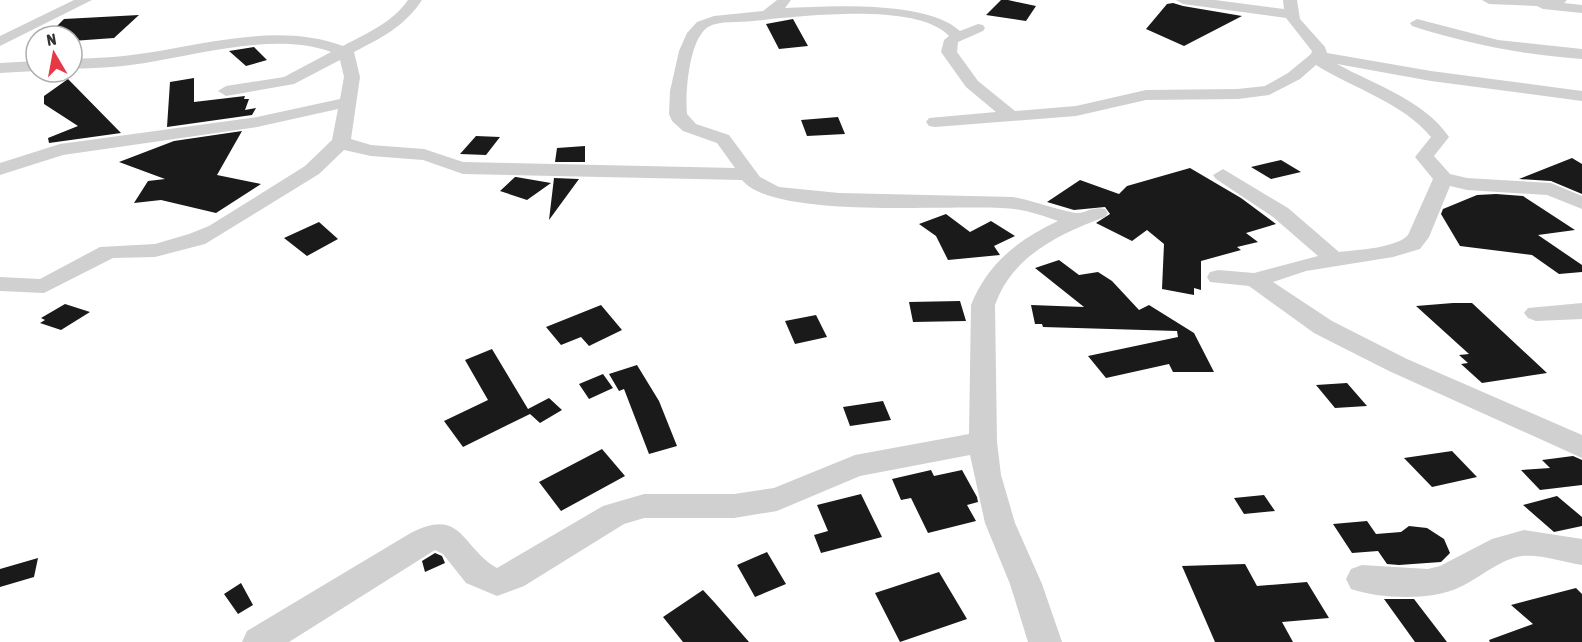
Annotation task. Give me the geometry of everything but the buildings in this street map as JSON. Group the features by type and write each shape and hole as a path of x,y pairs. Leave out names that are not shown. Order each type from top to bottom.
{"street":[{"path":"0,42 85,0"},
{"path":"226,91 288,81 390,27 405,15 415,0"},
{"path":"935,122 1009,114 1076,111 1146,95 1261,92 1285,82 1317,57 1320,50 1317,43 1298,26 1291,7 1183,0"},
{"path":"1490,0 1582,9"},
{"path":"1523,3 1560,0"},
{"path":"958,37 956,32 940,23 879,10 777,6 705,24 695,32 680,81 678,111 681,121 688,127 722,138 759,186 774,192 798,196 1012,203 1087,217 1025,250 1000,271 986,294 982,332 983,442 987,475 1000,523 1026,584 1045,642"},
{"path":"1417,22 1448,33 1508,47 1582,54"},
{"path":"978,28 951,40 949,46 954,60 972,84 1009,114"},
{"path":"0,284 44,286 108,252 155,250 196,239 216,230 312,170 341,142 352,77 346,52 334,46 316,42 244,43 191,48 136,59 84,63"},
{"path":"1317,57 1431,76 1582,96"},
{"path":"1317,57 1403,107 1435,129 1440,137 1424,157 1443,178 1477,185 1551,189 1582,203"},
{"path":"0,68 24,67"},
{"path":"0,86 19,68"},
{"path":"0,169 60,150 257,122 348,102"},
{"path":"341,142 362,150 427,156 447,165 464,168 749,174"},
{"path":"1223,175 1296,223 1314,237 1332,258"},
{"path":"1218,278 1255,280 1332,258 1379,252 1412,244 1418,237 1443,178"},
{"path":"1255,280 1323,327 1398,365 1582,447"},
{"path":"1536,313 1582,311"},
{"path":"259,642 352,588 429,538 437,536 450,541 474,572 496,582 513,576 614,514 644,506 671,504 734,506 777,499 855,466 983,442"},
{"path":"1362,579 1428,583 1447,578 1503,548 1524,543 1582,552"}]}
